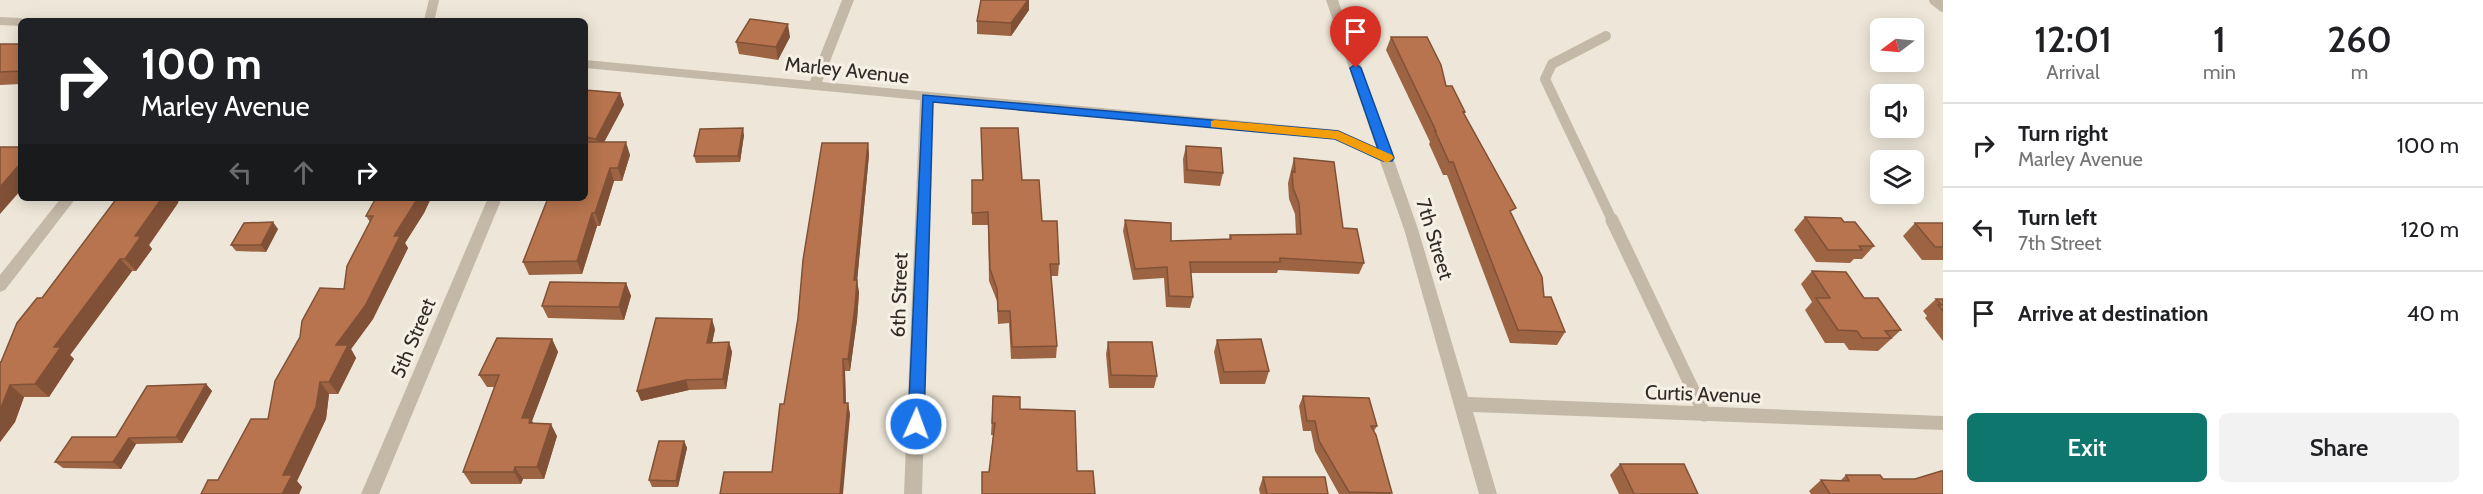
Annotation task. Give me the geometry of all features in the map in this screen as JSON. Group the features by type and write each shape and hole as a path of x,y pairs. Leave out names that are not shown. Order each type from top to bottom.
{"street":[{"path":"814,86 848,0"},
{"name":"7th Street","path":"1332,0 1387,158 1488,494"},
{"path":"0,21 18,22"},
{"name":"Marley Avenue","path":"588,64 1338,135 1387,158"},
{"name":"6th Street","path":"913,494 927,98"},
{"path":"0,285 67,201"},
{"name":"5th Street","path":"370,494 494,201"},
{"name":"Curtis Avenue","path":"1462,404 1943,423"}],"lane":[{"path":"430,18 434,0"},
{"path":"1934,0 1943,7"},
{"path":"1606,36 1552,64 1545,79 1705,415"}],"building":[{"path":"981,0 1028,0 1011,23 977,21"},
{"path":"750,19 788,24 776,47 736,42"},
{"path":"1391,37 1427,37 1441,65 1446,86 1452,86 1465,112 1463,112 1516,208 1510,211 1542,277 1544,297 1551,297 1565,332 1518,330 1453,162 1449,162"},
{"path":"0,44 18,44 18,71 0,72"},
{"path":"588,90 620,93 596,139 588,138"},
{"path":"743,128 738,156 694,156 700,129"},
{"path":"981,128 1018,128 1022,180 1039,180 1042,221 1057,221 1059,264 1050,264 1057,346 1012,347 1010,311 998,311 997,289 990,269 988,212 972,213 972,180 983,180"},
{"path":"588,142 626,142 618,168 610,168 595,213 592,213 577,261 523,262 547,201 588,201"},
{"path":"822,143 868,143 854,280 857,280 855,307 848,359 843,359 844,403 848,403 840,494 720,494 724,472 772,472 780,404 784,404 798,318 803,260"},
{"path":"1186,146 1221,148 1223,173 1187,170"},
{"path":"0,147 18,147 18,166 0,187"},
{"path":"1294,158 1334,162 1343,228 1357,229 1364,263 1280,258 1280,262 1190,262 1193,297 1169,296 1167,267 1135,269 1125,220 1171,223 1171,241 1231,239 1230,235 1301,234 1299,203 1293,188"},
{"path":"115,201 160,201 135,236 141,236 125,259 120,259 54,347 61,347 35,384 10,385 0,410 0,362 17,323 37,298 42,298"},
{"path":"374,201 416,201 394,236 400,236 365,306 336,345 348,345 329,382 320,382 316,407 283,475 292,475 282,494 201,494 208,480 218,480 251,419 268,419 275,381 300,337 302,321 320,288 344,289 347,266 373,216 366,216"},
{"path":"1805,217 1841,218 1844,222 1855,222 1874,246 1859,246 1862,250 1828,250"},
{"path":"273,222 261,245 231,245 244,223"},
{"path":"1915,223 1943,223 1943,247 1935,247"},
{"path":"1812,271 1846,272 1864,298 1878,298 1901,330 1885,331 1891,338 1862,338 1857,331 1838,330 1816,298 1830,298"},
{"path":"550,282 626,283 619,307 542,306"},
{"path":"1936,299 1943,299 1943,311 1938,305 1942,305"},
{"path":"656,318 712,319 707,343 729,342 723,379 686,380 637,391"},
{"path":"497,338 552,339 522,418 530,418 529,423 551,424 537,467 515,467 514,472 463,472 499,375 479,375"},
{"path":"1261,339 1269,371 1224,372 1217,340"},
{"path":"1108,342 1152,342 1157,376 1111,375"},
{"path":"206,384 176,437 129,438 113,462 55,462 72,437 116,437 147,386"},
{"path":"993,396 1020,397 1020,409 1075,411 1077,471 1093,471 1095,494 982,494 982,472 989,472 995,423 992,423"},
{"path":"1303,396 1369,398 1377,426 1371,426 1376,435 1392,493 1349,492 1319,441 1315,421 1307,421"},
{"path":"659,441 684,441 676,481 649,480"},
{"path":"1620,464 1684,464 1698,494 1634,494"},
{"path":"1943,471 1943,494 1830,494 1821,480 1849,481 1846,475 1880,475 1883,479 1915,479"},
{"path":"1263,477 1325,477 1328,494 1267,494"}],"slow traffic":[{"path":"1215,124 1338,135 1387,158"}],"route":[{"path":"916,424 927,98 1338,135 1387,158 1356,68"}]}
